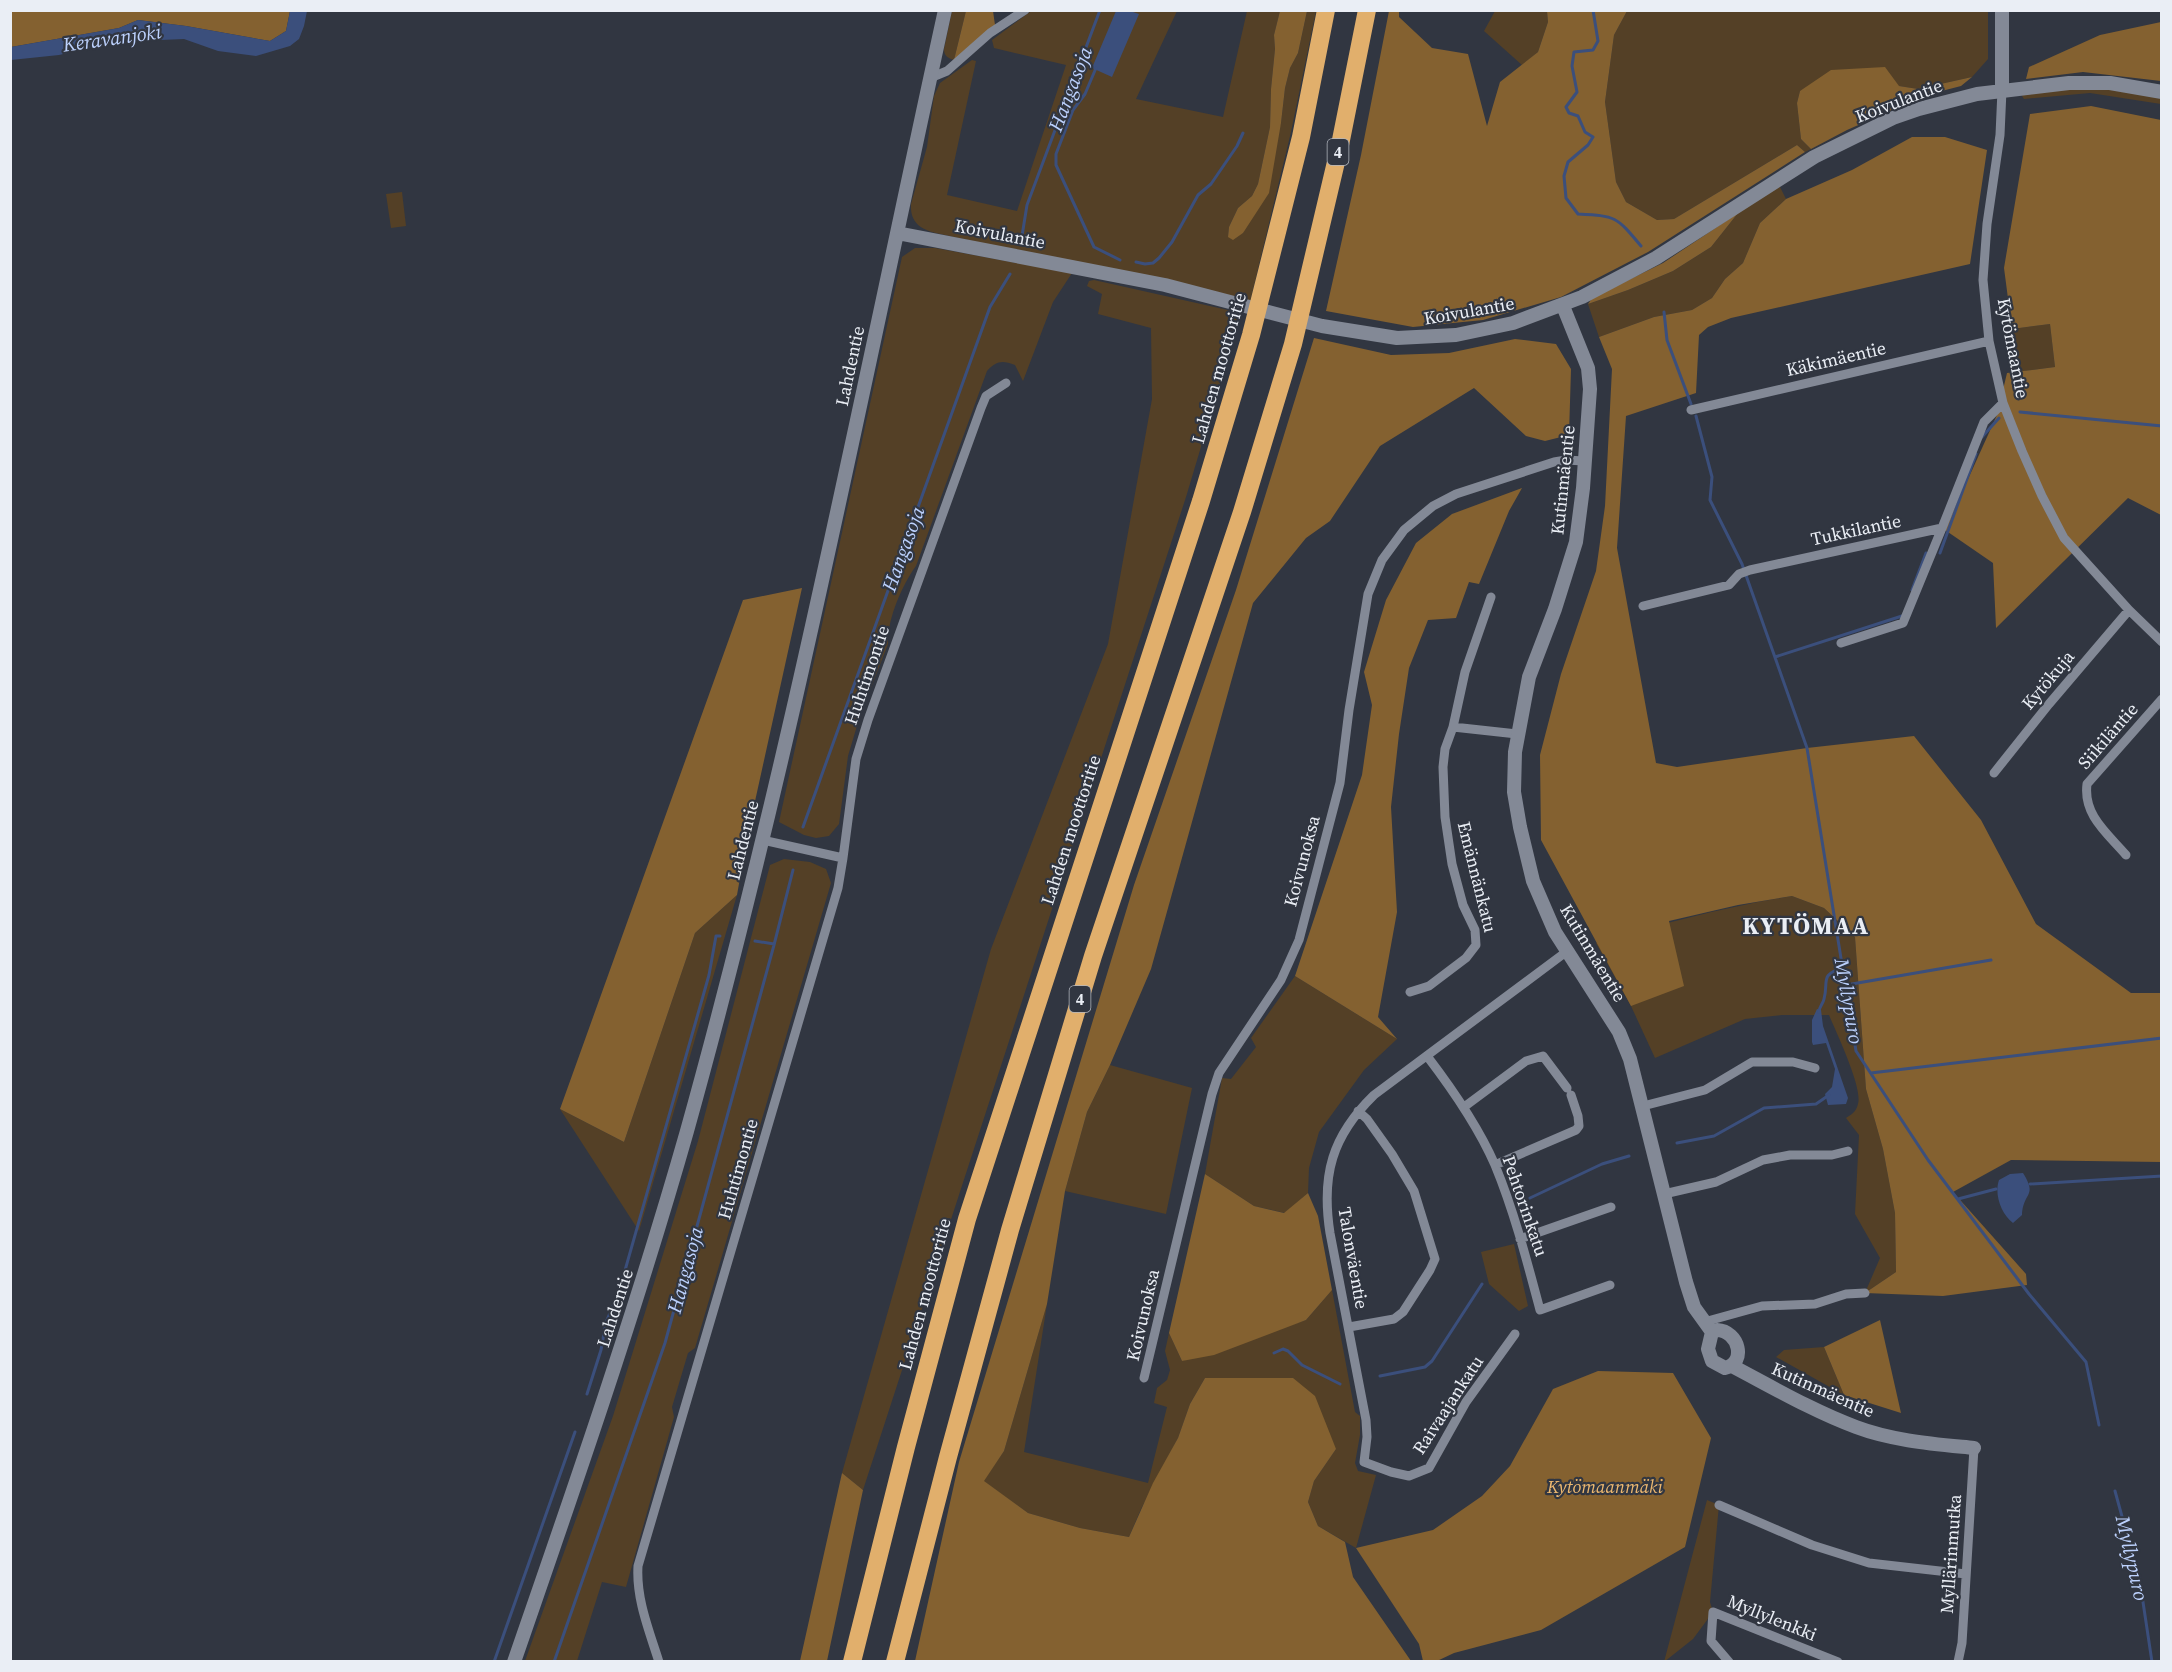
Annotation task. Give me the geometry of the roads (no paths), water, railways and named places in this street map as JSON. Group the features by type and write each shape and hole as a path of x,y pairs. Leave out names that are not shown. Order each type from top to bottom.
{"highway":[{"name":"Lahden moottoritie","path":"852,1662 906,1447 968,1219 1201,501 1266,283 1302,137 1326,10"},
{"name":"4","path":"895,1662 948,1457 1020,1196 1093,956 1242,512 1293,344 1340,145 1368,10"}],"street":[{"name":"Lahdentie","path":"514,1662 640,1293 687,1129 762,840 822,582 945,10"},
{"path":"930,78 947,70 990,33 1025,10"},
{"name":"Kytömaantie","path":"2002,10 2000,135 1983,280 1989,340 2003,403 2022,452 2064,538 2129,610 2162,642"},
{"name":"Koivulantie","path":"897,233 1095,270 1176,288 1322,326 1397,338 1445,336 1489,329 1563,306 1656,258 1787,173 1844,141 1893,118 1919,109 1962,97 2002,90 2069,83 2110,83 2162,92"},
{"name":"Kutinmäentie","path":"1563,306 1588,368 1590,389 1576,542 1555,609 1529,676 1517,734 1515,792 1520,827 1533,881 1554,932 1596,993 1619,1032 1630,1059 1686,1282 1694,1307 1708,1327 1708,1349 1712,1361 1725,1368 1732,1366 1856,1428 1921,1442 1974,1448"},
{"name":"Käkimäentie","path":"1690,410 1989,340"},
{"name":"Huhtimontie","path":"659,1662 639,1598 638,1566 838,888 856,759 868,720 986,396 1006,383"},
{"path":"1841,643 1904,623 1984,422 2003,403"},
{"name":"Koivunoksa","path":"1144,1378 1219,1073 1281,980 1299,940 1340,783 1368,594 1382,560 1404,530 1433,506 1456,494 1554,462 1584,461"},
{"name":"Tukkilantie","path":"1644,606 1729,585 1739,574 1750,570 1942,528"},
{"name":"Emännänkatu","path":"1410,992 1429,986 1466,958 1476,945 1475,930 1463,905 1452,864 1445,817 1443,767 1445,749 1453,727 1465,672 1491,597"},
{"name":"Kytökuja","path":"1994,773 2129,610"},
{"name":"Siikiläntie","path":"2126,855 2089,811 2086,797 2087,784 2162,699"},
{"path":"1453,727 1517,734"},
{"path":"762,840 843,858"},
{"name":"Talonväentie","path":"1364,1462 1367,1437 1366,1420 1326,1207 1327,1182 1342,1132 1374,1095 1566,952"},
{"name":"Pehtorinkatu","path":"1427,1056 1464,1107 1495,1165 1520,1239 1540,1310 1610,1285"},
{"path":"1464,1107 1526,1060 1534,1057 1543,1056 1569,1092 1578,1116 1579,1126 1576,1130 1495,1165"},
{"path":"1643,1106 1705,1090 1752,1062 1793,1062 1815,1068"},
{"path":"1349,1327 1394,1320 1398,1317 1425,1279 1435,1259 1414,1191 1392,1154 1358,1111"},
{"path":"1664,1194 1716,1182 1762,1160 1790,1155 1832,1155 1848,1151"},
{"path":"1520,1239 1611,1207"},
{"path":"1708,1327 1762,1306 1815,1304 1846,1294 1865,1293"},
{"path":"1708,1327 1722,1330 1736,1340 1738,1350 1736,1362 1732,1366"},
{"name":"Raivaajankatu","path":"1364,1462 1409,1476 1429,1468 1466,1401 1515,1334"},
{"name":"Myllärinmutka","path":"1958,1662 1962,1643 1974,1448"},
{"path":"1719,1505 1812,1545 1869,1563 1966,1574"},
{"name":"Myllylenkki","path":"1729,1662 1711,1641 1713,1612 1838,1662"}],"water":[{"name":"Keravanjoki","path":"290,11 307,11 299,39 290,46 256,56 218,51 184,39 114,42 59,55 11,60 11,47 119,28 138,20 270,41 286,31"},
{"path":"1116,11 1130,11 1139,14 1112,77 1092,68"},
{"path":"1817,1009 1821,1010 1823,1026 1848,1098 1846,1104 1828,1105 1825,1094 1832,1087 1835,1069 1826,1043 1813,1045 1812,1042 1812,1020"},
{"path":"2023,1173 2030,1191 2022,1215 2013,1223 2005,1214 2000,1203 1997,1191 1999,1180 2010,1174"}],"waterway":[{"name":"Hangasoja","path":"1022,236 1027,205 1100,10"},
{"name":"Myllypuro","path":"1593,10 1598,41 1593,50 1574,52 1572,66 1577,92 1566,107 1569,113 1578,116 1585,132 1593,137 1588,145 1568,162 1564,176 1566,198 1578,214 1614,219 1641,246"},
{"path":"1096,68 1085,94 1073,110 1056,154 1056,165 1094,247 1120,260"},
{"path":"1136,262 1153,263 1159,258 1172,242 1198,195 1211,184 1237,146 1243,133"},
{"name":"Hangasoja","path":"803,827 990,307 1010,274"},
{"name":"Myllypuro","path":"1664,312 1667,340 1691,404"},
{"path":"2020,412 2162,426"},
{"name":"Myllypuro","path":"1696,416 1712,477 1710,500 1742,564 1807,748 1856,1051 1928,1160 2029,1294 2086,1362 2099,1425"},
{"path":"1982,437 1999,418"},
{"path":"1940,553 1976,454"},
{"path":"1912,590 1926,553"},
{"path":"1775,657 1902,616"},
{"name":"Hangasoja","path":"554,1662 665,1343 793,870"},
{"path":"587,1394 601,1350 606,1322 618,1295 709,975 716,936 720,936"},
{"path":"755,941 774,944"},
{"path":"1846,985 1991,960"},
{"path":"1819,1012 1824,999 1826,979 1831,973 1843,968"},
{"path":"1871,1073 2162,1038"},
{"path":"1677,1143 1714,1136 1764,1108 1816,1104 1829,1095"},
{"path":"1530,1198 1602,1164 1629,1156"},
{"path":"2030,1184 2162,1176"},
{"path":"1958,1199 1996,1189"},
{"path":"1380,1376 1425,1367 1432,1361 1482,1284"},
{"path":"1274,1353 1283,1349 1288,1351 1302,1365 1340,1384"},
{"path":"494,1662 575,1432"},
{"name":"Myllypuro","path":"2115,1491 2140,1582 2152,1662"}],"district":[{"name":"KYTÖMAA","path":"1806,926"}],"park label":[{"name":"Kytömaanmäki","path":"1605,1487"}]}
